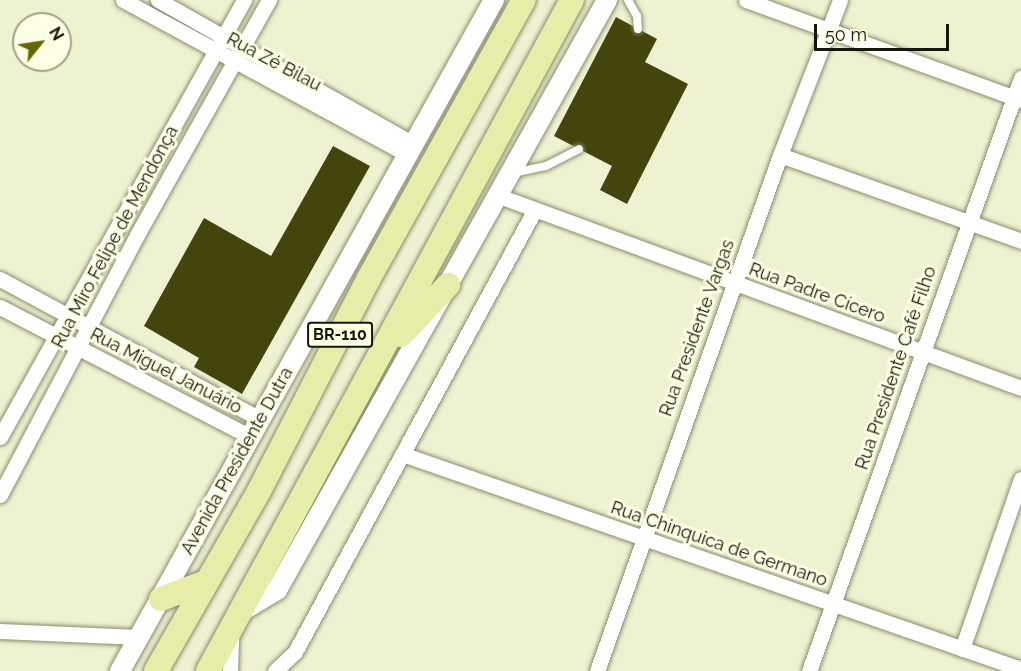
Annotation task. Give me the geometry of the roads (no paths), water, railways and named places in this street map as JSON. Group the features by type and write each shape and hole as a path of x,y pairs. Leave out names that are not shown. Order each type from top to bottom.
{"main road":[{"name":"Avenida Presidente Dutra","path":"156,671 259,491 369,278 524,0"},
{"name":"BR-110","path":"208,671 573,0"},
{"path":"377,361 448,285"},
{"path":"259,491 278,481 285,483 294,494 294,512"},
{"path":"161,599 206,582"}],"street":[{"name":"Rua Zé Bilau","path":"123,0 216,53 238,56 411,150"},
{"name":"Rua Zé Bilau","path":"158,0 224,38 238,56"},
{"name":"Rua Miro Felipe de Mendonça","path":"0,437 244,0"},
{"name":"Rua Miro Felipe de Mendonça","path":"0,495 166,182 268,0"},
{"name":"Avenida Presidente Dutra","path":"120,671 494,0"},
{"path":"231,671 236,620 277,590 607,0"},
{"path":"746,0 1018,99"},
{"name":"Rua Presidente Vargas","path":"597,671 642,538 780,155 840,0"},
{"name":"Rua Presidente Café Filho","path":"809,671 968,222 1018,99 1021,78"},
{"path":"780,155 1021,241"},
{"path":"149,173 166,182"},
{"name":"Rua Padre Cícero","path":"499,196 534,211 1021,388"},
{"path":"291,671 295,652 405,455 534,211"},
{"name":"Rua Miguel Januário","path":"0,279 88,327 255,428"},
{"name":"Rua Miguel Januário","path":"0,307 78,347 255,428"},
{"name":"Rua Chinquica de Germano","path":"405,455 1021,669"},
{"path":"962,649 1021,479"},
{"path":"0,631 139,637"},
{"path":"275,671 295,652"}],"lane":[{"path":"628,0 637,16 638,29"},
{"path":"511,174 546,166 579,149"}]}
